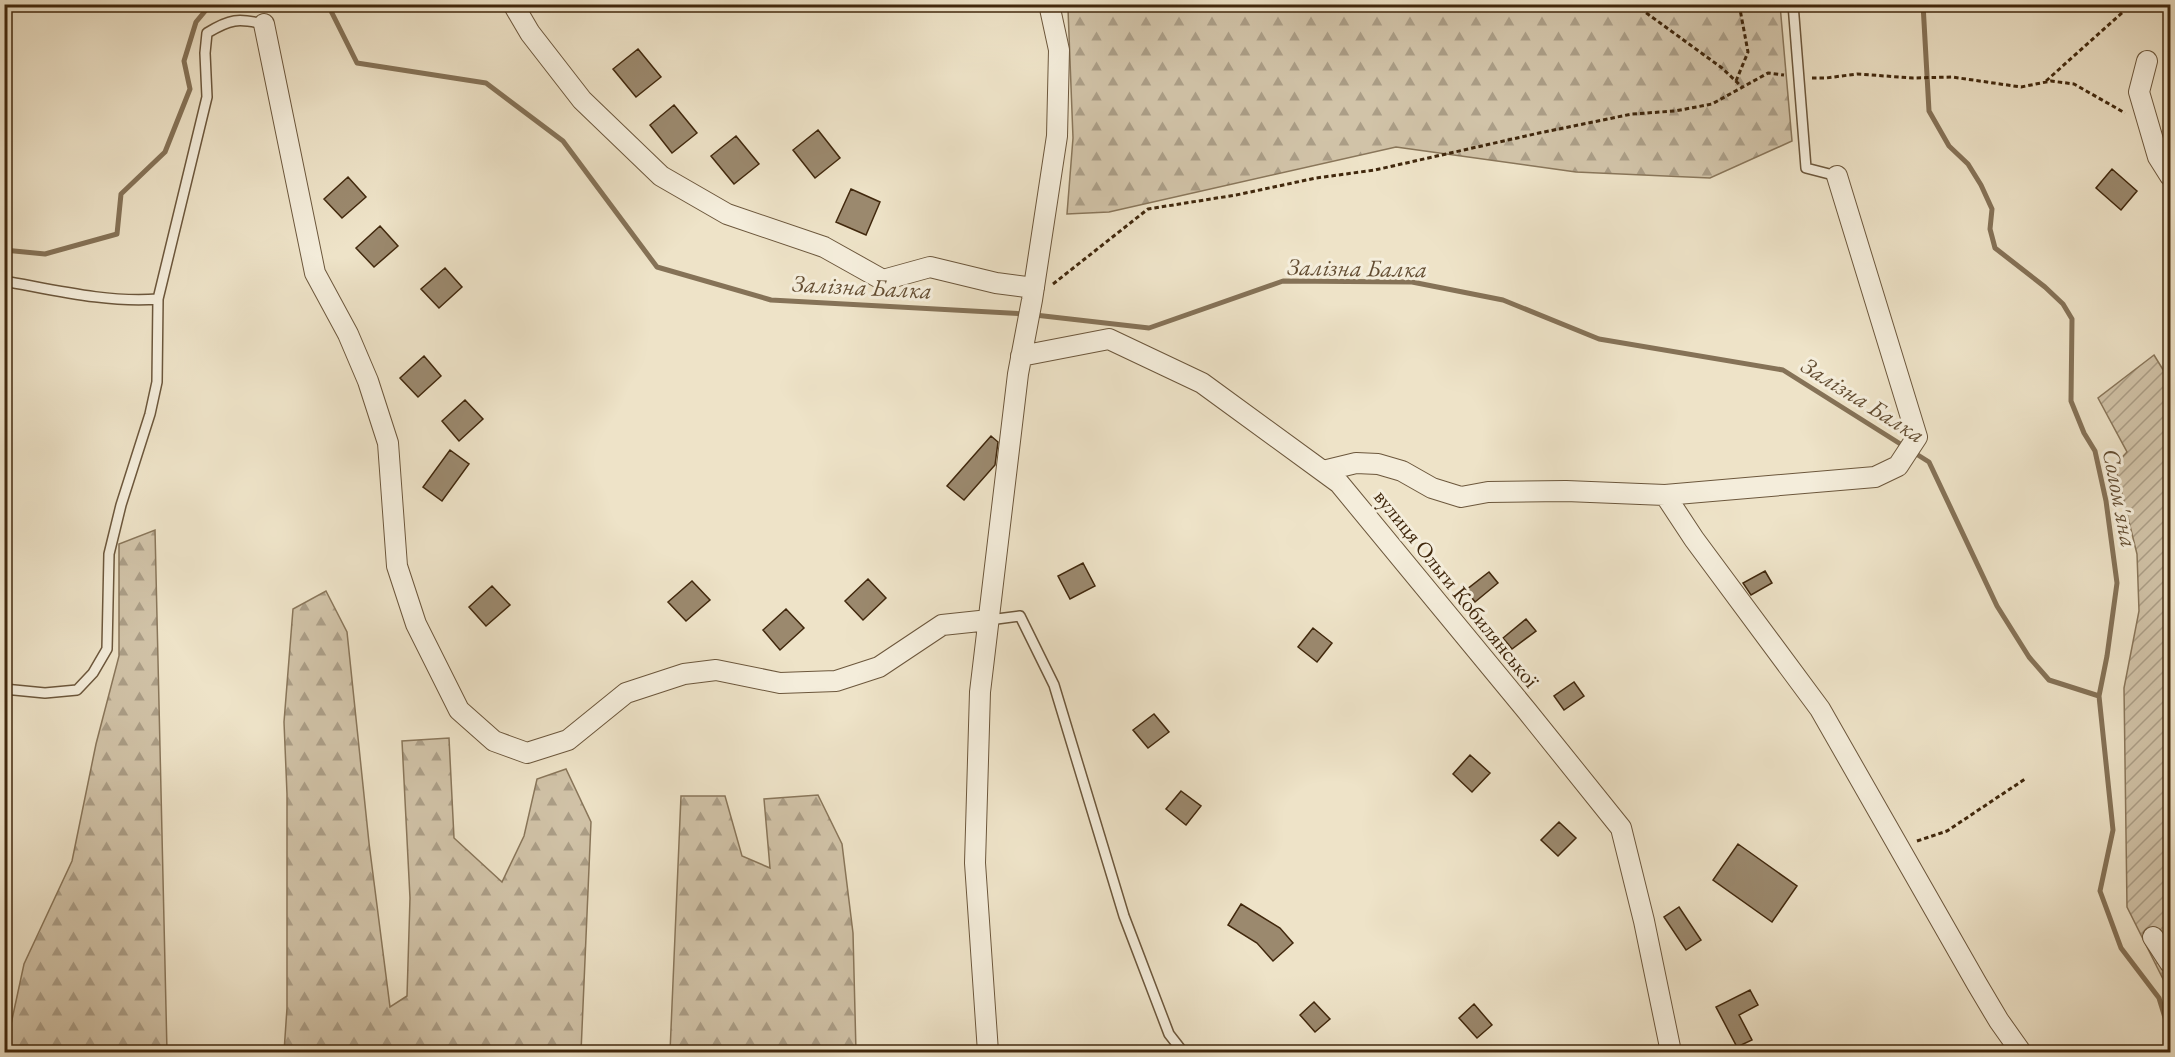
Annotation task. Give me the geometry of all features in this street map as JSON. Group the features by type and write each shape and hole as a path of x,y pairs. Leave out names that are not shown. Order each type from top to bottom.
{"street":[{"path":"513,4 530,33 590,107 661,176 728,214 824,247 883,280 930,267 996,283 1032,297"},
{"path":"988,1053 975,863 980,692 1021,354 1057,136 1059,50 1049,4"},
{"path":"264,24 315,273 348,334 364,372 388,443 398,566 416,624 459,710 494,741 527,753 568,740 626,693 684,674 716,670 780,683 836,681 879,666 942,625 988,620"},
{"path":"2147,61 2139,92 2158,157 2170,176"},
{"path":"1323,471 1356,463 1378,464 1402,471 1432,488 1461,497 1488,492 1566,491 1665,495 1875,477 1891,470 1903,461 1917,441 1915,427 1837,176"},
{"name":"вулиця Ольги Кобилянської","path":"1021,354 1108,339 1203,383 1339,483 1621,828 1644,921 1671,1053"},
{"path":"1665,495 1820,709 1988,1002 2021,1053"},
{"path":"2153,938 2170,963"}],"lane":[{"path":"1793,4 1806,168 1837,176"},
{"path":"4,689 45,693 77,690 93,673 107,649 109,555 121,505 150,414 157,382 158,299 207,97 205,53 207,33 225,22 241,19 264,24"},
{"path":"4,281 70,293 138,301 158,299"},
{"path":"988,620 1020,616 1054,685 1124,916 1169,1034 1183,1053"}],"path":[{"path":"1634,4 1722,68 1742,87"},
{"path":"1736,81 1748,52 1739,4"},
{"path":"2046,81 2132,4"},
{"path":"1032,297 1148,209 1236,195 1316,178 1375,170 1632,114 1675,111 1712,105 1768,73 1799,78 1826,78 1857,74 1917,78 1941,77 2021,87 2046,81 2074,84 2130,116 2146,117"},
{"path":"1899,847 1947,831 2025,779"}],"green space":[{"path":"1066,5 1780,5 1792,141 1710,178 1576,172 1396,147 1109,212 1067,214 1073,138"},
{"path":"2154,355 2170,381 2170,993 2127,907 2124,688 2139,611 2137,554 2115,465 2127,452 2098,398"},
{"path":"155,530 167,1052 5,1052 24,964 72,861 96,744 119,656 119,544"},
{"path":"326,591 347,632 369,843 390,1007 407,996 410,898 402,741 449,738 454,838 502,882 524,836 537,779 566,769 591,822 581,1052 284,1052 287,1008 287,794 284,722 293,609"},
{"path":"818,795 842,844 853,933 856,1052 670,1052 681,796 725,796 742,856 770,868 764,799"}],"building":[{"path":"638,49 661,77 636,97 613,69"},
{"path":"674,105 697,133 672,153 650,125"},
{"path":"818,130 840,158 815,178 793,150"},
{"path":"736,136 759,164 734,184 711,156"},
{"path":"2112,169 2137,191 2121,210 2096,188"},
{"path":"348,177 366,197 342,218 324,199"},
{"path":"851,189 880,202 866,235 836,222"},
{"path":"380,226 398,246 374,267 356,248"},
{"path":"445,268 462,287 439,308 421,289"},
{"path":"424,356 441,376 418,397 400,378"},
{"path":"465,400 483,419 459,441 442,421"},
{"path":"991,436 998,442 995,465 964,500 947,486"},
{"path":"450,450 469,464 442,501 423,487"},
{"path":"1083,563 1095,586 1070,599 1058,576"},
{"path":"1765,571 1772,583 1751,595 1743,583"},
{"path":"1489,572 1498,583 1475,602 1466,590"},
{"path":"868,579 886,598 863,620 845,601"},
{"path":"692,581 710,600 686,621 668,602"},
{"path":"492,586 510,605 486,626 469,607"},
{"path":"786,609 804,628 780,650 763,630"},
{"path":"1526,619 1536,631 1512,649 1503,638"},
{"path":"1313,628 1332,643 1317,662 1298,647"},
{"path":"1574,682 1584,696 1564,710 1554,696"},
{"path":"1154,714 1169,732 1148,748 1133,730"},
{"path":"1470,755 1490,773 1472,792 1453,774"},
{"path":"1181,791 1201,806 1186,825 1166,809"},
{"path":"1559,822 1576,838 1558,856 1541,840"},
{"path":"1738,844 1797,886 1772,922 1713,880"},
{"path":"1241,904 1280,928 1293,943 1273,961 1257,943 1228,925"},
{"path":"1679,907 1701,940 1686,950 1664,917"},
{"path":"1750,990 1758,1005 1739,1015 1752,1040 1737,1047 1716,1007"},
{"path":"1314,1002 1330,1019 1315,1032 1300,1015"},
{"path":"1474,1004 1492,1025 1477,1038 1459,1018"}],"waterway":[{"name":"Залізна Балка","path":"4,250 45,254 117,234 121,194 165,152 190,89 184,61 196,22 211,4"},
{"name":"Залізна Балка","path":"326,4 357,63 486,83 563,141 657,267 771,300 1025,314"},
{"name":"Солом'яна","path":"1923,4 1929,111 1949,146 1968,164 1981,185 1992,209 1990,229 1995,248 2045,287 2063,304 2072,319 2071,401 2084,433 2095,451 2106,501 2117,583 2099,696 2113,830 2100,891 2121,948 2159,998 2170,1034"},
{"name":"Залізна Балка","path":"1035,315 1149,328 1283,281 1412,282 1503,300 1599,339 1783,370 1929,462 1997,606 2029,657 2049,680 2099,696"}]}
